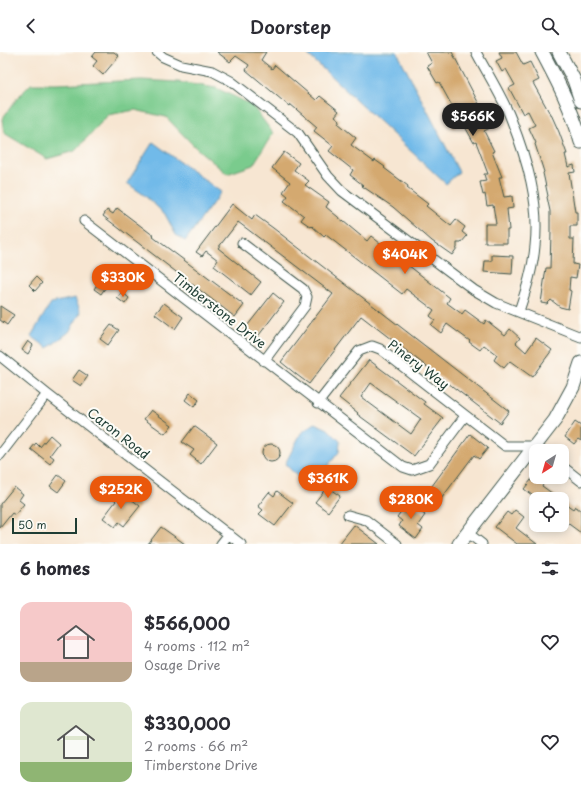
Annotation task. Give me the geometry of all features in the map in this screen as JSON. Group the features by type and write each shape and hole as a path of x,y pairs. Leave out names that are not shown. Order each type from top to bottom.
{"main road":[{"path":"542,52 561,87 581,142"},
{"path":"559,52 577,78 581,101"},
{"path":"541,444 569,396 581,363"},
{"path":"459,544 529,460"}],"street":[{"path":"157,52 181,65 212,71 232,81 298,133 328,176 342,191 474,290 496,303 581,337"},
{"path":"476,52 511,118 532,179 536,214 535,246 530,278 519,311"},
{"path":"561,87 577,78"},
{"name":"Timberstone Drive","path":"84,221 264,361"},
{"path":"242,243 303,289 307,297 305,306 264,361 318,403 403,467 412,470 429,464 465,416"},
{"name":"Pinery Way","path":"318,403 359,351 372,346 380,349 505,446 529,447"},
{"name":"Caron Road","path":"0,356 241,544"},
{"path":"0,455 47,394"},
{"path":"569,472 581,481"},
{"path":"348,515 366,520 396,544"},
{"path":"468,533 482,544"},
{"path":"222,544 229,534"}],"green space":[{"path":"141,80 178,82 216,88 252,105 273,133 253,165 227,174 195,147 166,117 135,110 108,115 75,151 47,159 4,133 2,119 18,97 31,84"}],"water":[{"path":"305,52 397,52 459,172 446,184"},
{"path":"153,142 221,192 185,241 176,235 165,214 144,195 127,183"},
{"path":"75,298 81,312 69,332 48,348 31,336 51,303"},
{"path":"315,423 328,429 340,441 339,452 318,478 299,478 285,464 301,433"}],"building":[{"path":"96,52 114,52 119,56 103,75 93,66 97,61 92,57"},
{"path":"217,52 266,52 261,60 272,69 275,65 316,100 320,96 339,111 335,116 340,120 338,123 356,138 351,145 374,162 375,160 385,167 384,168 408,186 407,188 428,204 426,206 451,226 456,220 465,227 462,232 467,236 461,243 457,243 457,248 452,255 432,241 393,207 362,186 363,185 350,175 353,170 329,151 333,146 314,131 317,127 246,70 249,65 236,56 230,62"},
{"path":"426,52 452,52 490,128 484,131 494,151 492,152 502,177 499,177 504,197 512,196 513,208 507,209 509,230 507,230 507,243 485,243 485,224 496,224 493,205 487,206 485,194 483,195 480,182 486,181 484,174 488,174 476,142 474,143 463,123 453,128 444,111 452,106 439,82 437,83 427,66 432,63"},
{"path":"499,52 516,52 523,65 530,62 539,80 533,83 550,112 559,132 567,154 565,154 568,167 574,165 575,172 569,173 575,212 577,212 577,226 570,226 570,239 574,239 573,264 578,265 576,278 570,277 569,290 571,291 568,309 560,307 551,300 547,304 541,303 546,268 550,268 551,232 550,233 550,211 544,172 535,144 536,143 529,128 535,125 528,111 523,114 509,88 515,85 506,69 502,72 496,61 502,58"},
{"path":"284,152 299,163 294,170 309,181 305,185 329,202 326,207 367,241 371,236 450,298 447,303 462,314 465,310 484,324 486,320 505,335 510,329 520,338 516,343 526,352 536,338 552,350 532,377 510,361 504,368 494,360 497,355 484,345 480,350 447,324 441,333 431,325 435,320 430,316 434,310 406,289 402,294 326,235 324,237 312,226 311,227 301,220 304,216 284,201 288,196 283,192 290,182 272,168"},
{"path":"232,204 252,220 255,215 273,228 509,411 500,423 361,316 309,384 281,362 333,294 238,222 218,248 261,282 251,295 214,266 218,260 206,251 202,256 196,252"},
{"path":"117,208 244,305 235,317 103,216 107,210 113,214"},
{"path":"492,255 513,256 512,274 484,272 485,261 492,261"},
{"path":"107,270 114,275 101,294 94,289"},
{"path":"36,277 42,283 35,291 29,285"},
{"path":"122,292 129,298 125,304 117,298"},
{"path":"273,293 284,302 256,339 244,330"},
{"path":"164,303 183,317 175,329 155,314"},
{"path":"0,306 14,315 7,325 0,320"},
{"path":"111,325 119,330 108,345 100,339"},
{"path":"28,341 33,345 28,354 22,350"},
{"path":"369,360 425,402 424,404 443,418 414,456 357,414 358,413 339,398","holes":["371,383 421,419 411,434 361,397"]},
{"path":"79,370 88,376 81,386 72,380"},
{"path":"190,393 199,400 194,407 185,400"},
{"path":"151,410 172,425 165,434 144,419"},
{"path":"575,422 581,426 581,441 578,439 574,444 565,437"},
{"path":"194,426 217,443 201,464 190,455 194,450 182,442"},
{"path":"470,434 488,448 479,459 474,455 441,499 429,490"},
{"path":"50,435 59,443 50,455 54,458 50,464 31,449 36,443 40,447"},
{"path":"271,444 277,447 280,453 277,459 271,462 265,459 262,453 265,447"},
{"path":"58,475 66,481 58,492 50,486"},
{"path":"529,483 529,484 543,484 542,486 550,492 529,493 524,489"},
{"path":"14,487 23,494 19,500 24,504 15,515 12,513 0,528 0,504"},
{"path":"327,487 340,496 328,512 315,502"},
{"path":"120,490 140,506 124,526 119,522 115,527 103,518 116,501 113,498"},
{"path":"277,491 293,503 275,526 259,514 263,510 258,506 269,492 274,496"},
{"path":"408,502 425,515 418,525 423,529 416,539 399,526 402,521 397,517"},
{"path":"569,506 573,509 575,506 581,511 581,533 569,524"},
{"path":"515,510 524,517 516,528 537,544 517,544 495,527 507,512 511,515"},
{"path":"354,525 379,544 339,544"},
{"path":"161,527 185,544 148,544"}]}
